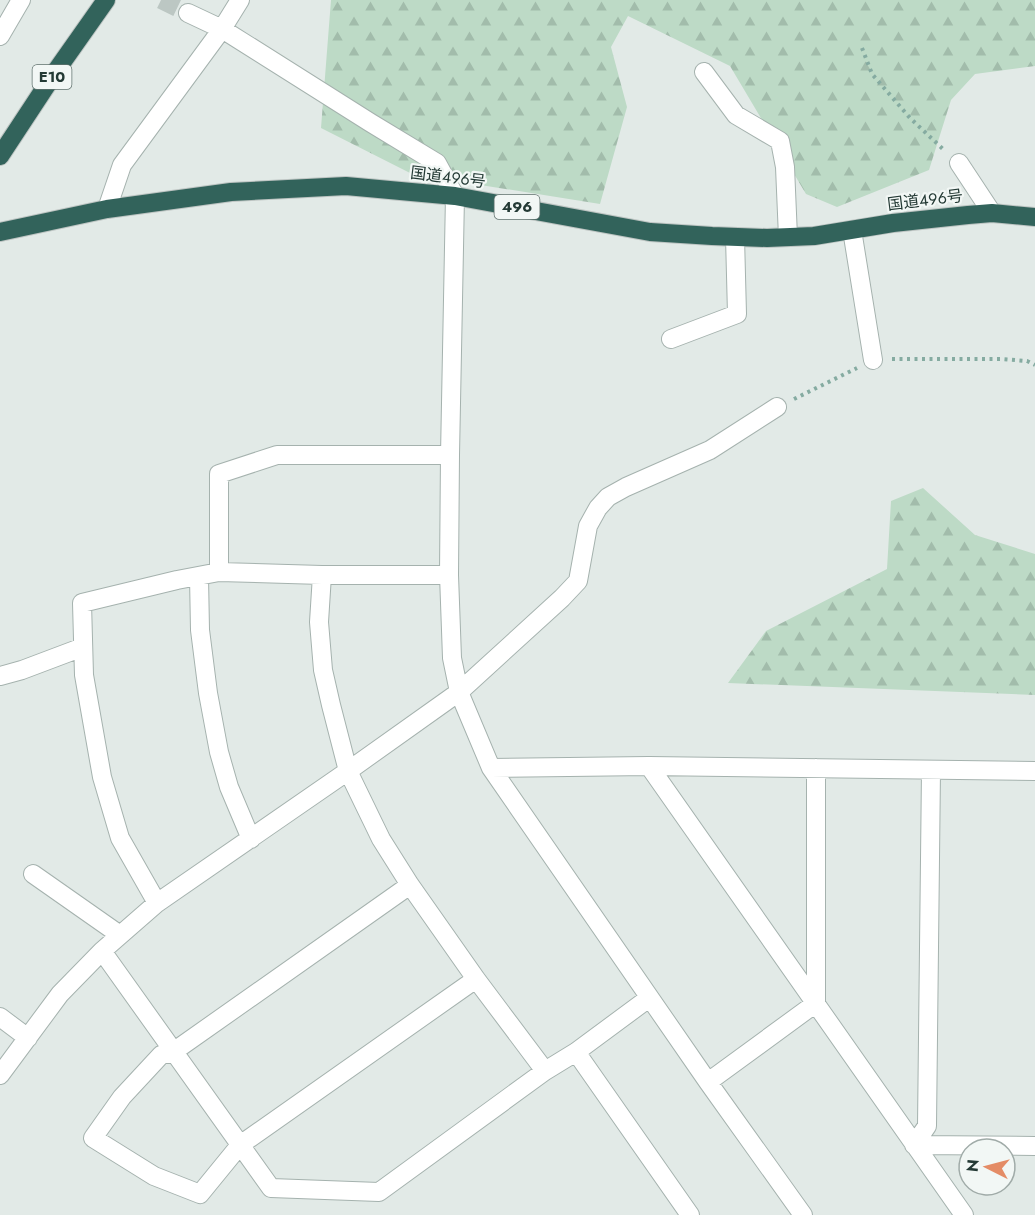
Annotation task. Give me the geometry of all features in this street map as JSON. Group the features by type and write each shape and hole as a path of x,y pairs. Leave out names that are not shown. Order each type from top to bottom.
{"highway":[{"name":"E10","path":"0,156 106,0"},
{"name":"国道496号","path":"0,232 107,209 231,192 346,186 455,196 650,232 735,237 814,236 893,223 993,213 1035,217"}],"street":[{"path":"0,36 21,0"},
{"path":"107,209 122,165 222,29 240,0"},
{"path":"188,14 222,29 437,163 455,196 449,575 452,658 459,692 491,768 649,998 803,1215"},
{"path":"704,72 736,115 780,141 784,167 788,237"},
{"path":"959,163 993,213"},
{"path":"852,230 873,360"},
{"path":"671,339 737,314 735,237"},
{"path":"0,1075 60,994 102,951 157,903 459,692 562,598 578,581 588,526 608,496 710,450 777,407"},
{"path":"219,572 219,474 277,455 450,455"},
{"path":"157,903 120,838 102,777 84,675 82,603 219,572 449,575"},
{"path":"322,575 319,622 323,670 348,771 381,839 410,885 476,979 545,1071"},
{"path":"199,577 200,630 219,752 251,839"},
{"path":"0,675 22,670 83,647"},
{"path":"491,768 650,766 1035,771"},
{"path":"650,766 964,1215"},
{"path":"816,768 816,1003"},
{"path":"914,1145 927,1126 931,770"},
{"path":"33,874 120,935"},
{"path":"410,885 173,1052 161,1055 122,1097 93,1138 154,1176 200,1194 240,1145 476,979"},
{"path":"102,951 271,1188 379,1192 649,998"},
{"path":"708,1082 816,1003"},
{"path":"0,1017 28,1038"},
{"path":"576,1052 690,1215"},
{"path":"914,1145 1035,1146"}],"path":[{"path":"861,48 872,74 902,110 959,163"},
{"path":"777,407 873,360 1002,359 1035,365"}],"green space":[{"path":"331,0 1035,0 1035,66 975,74 951,100 929,170 837,207 806,194 730,66 628,16 611,47 627,107 600,204 412,174 321,128"},
{"path":"923,488 975,535 1035,554 1035,695 728,683 766,631 887,569 891,501"}],"tunnel":[{"path":"161,0 188,13"}]}
